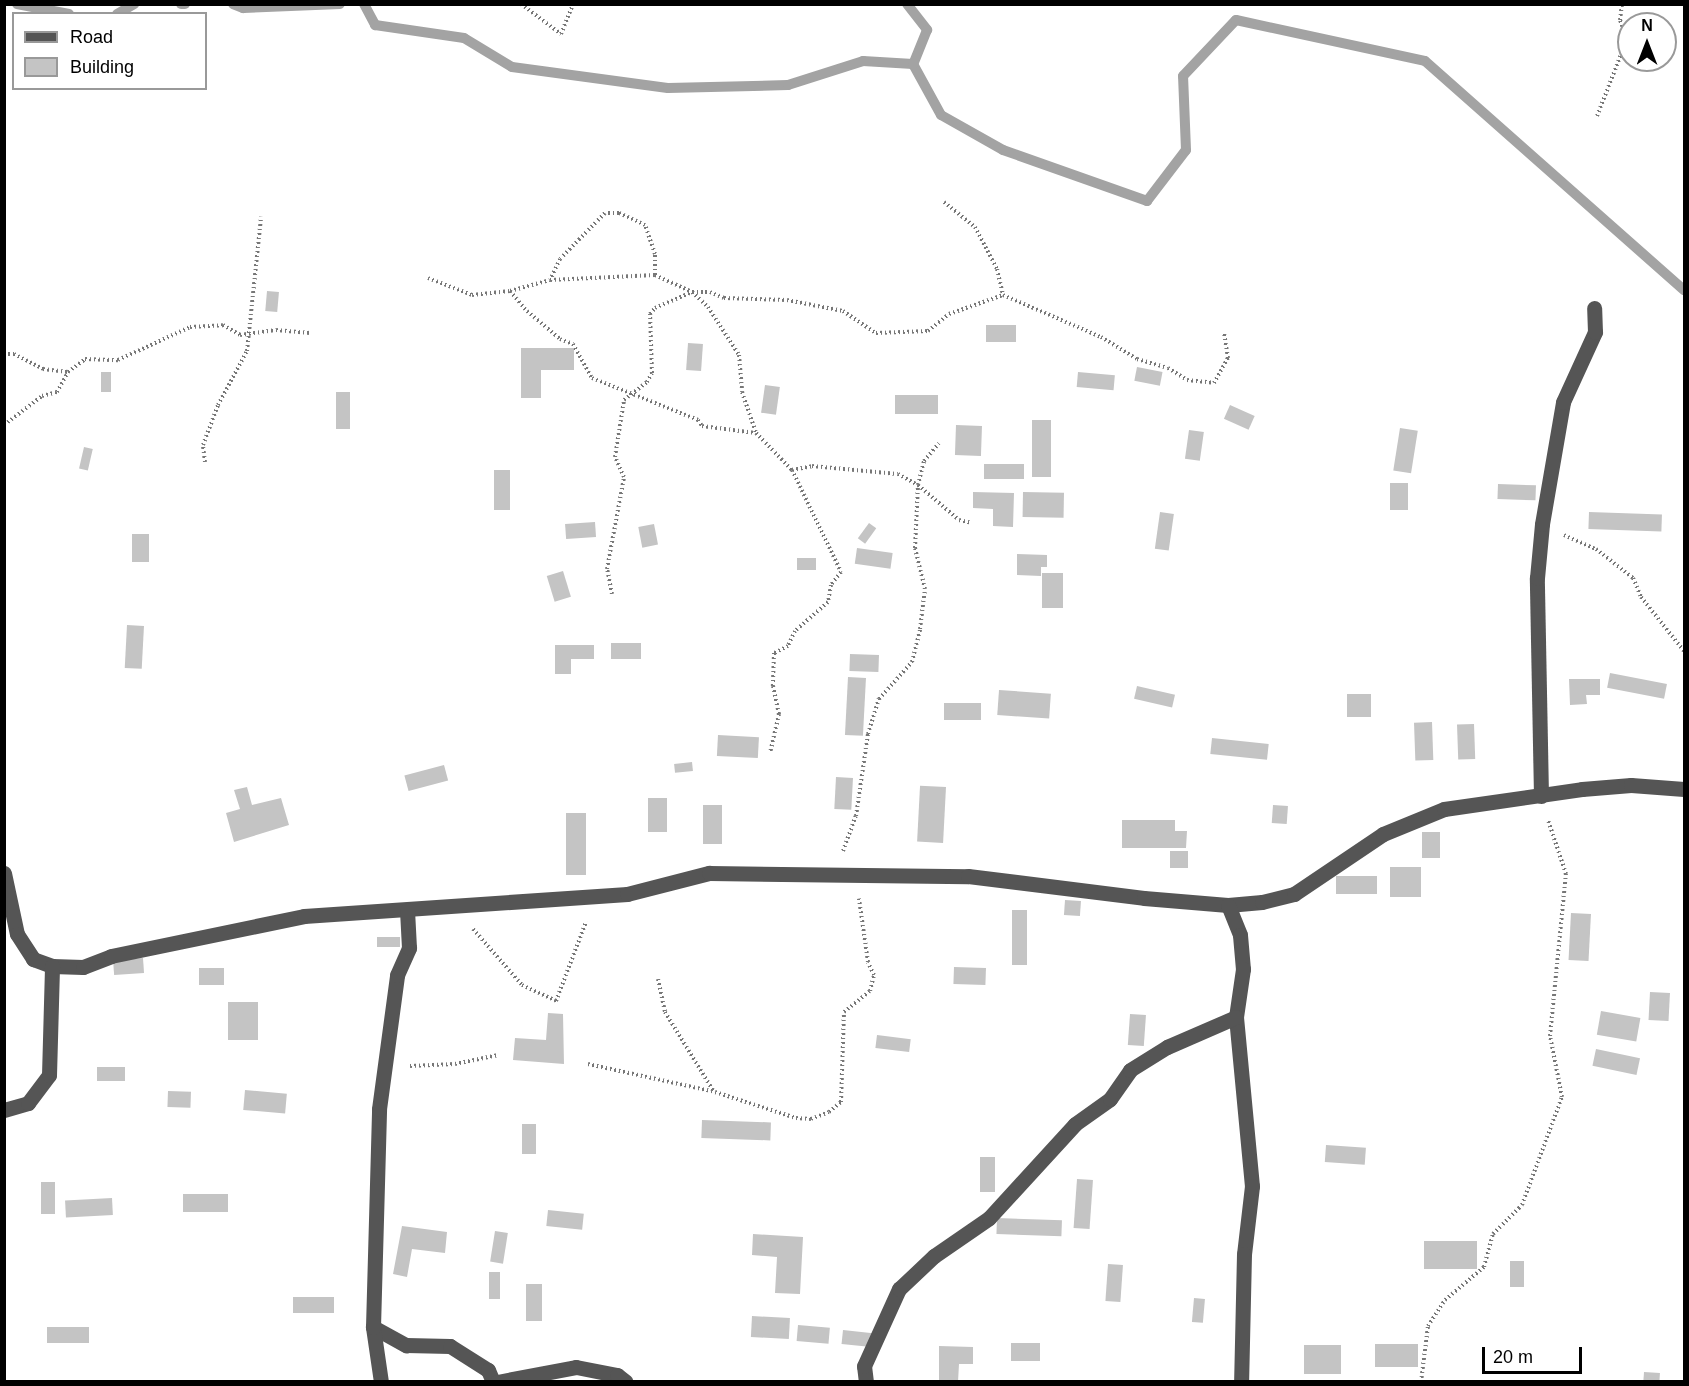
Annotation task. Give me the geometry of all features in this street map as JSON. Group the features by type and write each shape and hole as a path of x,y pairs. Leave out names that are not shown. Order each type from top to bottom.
{"street":[{"path":"1540,796 1537,578 1542,524 1563,402 1595,332 1594,308"},
{"path":"4,873 17,934 33,959 52,966 83,967 111,956 304,916 627,894 709,873 860,877 968,876 1228,905 1294,894 1383,834 1444,809 1631,785 1684,789"},
{"path":"1228,905 1240,935 1243,969 1236,1017 1252,1186 1244,1254 1240,1382"},
{"path":"381,1382 373,1327 383,1074 397,975 409,948 407,910"},
{"path":"4,1110 28,1103 49,1075 52,966"},
{"path":"866,1382 864,1365 899,1289 934,1256 989,1218 1075,1124 1110,1099 1130,1070 1167,1047 1236,1017"},
{"path":"373,1327 406,1345 450,1346 488,1370 495,1382 576,1367 617,1375 626,1382"}],"path":[{"path":"521,4 561,34 573,4"},
{"path":"1597,117 1627,39 1620,20 1622,4"},
{"path":"944,202 975,227 997,269 1003,295"},
{"path":"550,280 560,259 605,213 620,213 645,225 655,254 655,275"},
{"path":"205,462 203,445 218,405 247,351 261,217"},
{"path":"428,278 472,295 510,291 550,280 655,275 692,292 708,306 739,355 742,392 756,433 792,470 842,572 831,585 828,602 795,631 788,646 774,653 773,686 779,714 770,753"},
{"path":"510,291 543,325 573,344 592,378 633,392 698,420 702,426 756,433"},
{"path":"612,594 607,569 624,477 615,457 624,400 647,382 652,373 650,314 692,292 710,292 724,298 787,300 843,311 876,333 928,331 949,314 1003,295 1101,336 1137,359 1168,368 1187,380 1214,383 1228,358 1224,332"},
{"path":"4,424 42,396 57,392 68,372 85,359 118,360 190,327 223,325 240,335 310,333"},
{"path":"4,354 43,369 68,372"},
{"path":"840,875 844,844 856,816 866,765 868,734 879,699 912,662 925,602 915,548 918,485 924,461 939,443"},
{"path":"792,470 812,466 898,474 918,485 959,520 972,523"},
{"path":"1542,524 1596,549 1633,578 1641,597 1684,651"},
{"path":"1421,1382 1428,1326 1445,1300 1484,1267 1493,1234 1522,1206 1562,1097 1550,1036 1566,874 1540,796"},
{"path":"588,1064 715,1092 804,1119 829,1112 842,1102 844,1012 870,991 874,975 868,962 859,913 860,877"},
{"path":"451,907 522,986 556,1001 586,921 588,898"},
{"path":"658,979 665,1012 715,1092"},
{"path":"383,1074 399,1067 455,1064 498,1055"}],"building":[{"path":"267,291 279,292 277,312 265,311"},
{"path":"986,325 1016,325 1016,342 986,342"},
{"path":"688,343 703,344 701,371 686,370"},
{"path":"521,348 574,348 574,370 541,370 541,398 521,398"},
{"path":"1137,367 1163,372 1160,386 1134,381"},
{"path":"101,372 111,372 111,392 101,392"},
{"path":"1078,372 1115,375 1114,390 1077,387"},
{"path":"765,385 780,387 776,415 761,413"},
{"path":"336,392 350,392 350,429 336,429"},
{"path":"895,395 938,395 938,414 895,414"},
{"path":"1230,405 1255,416 1249,430 1224,419"},
{"path":"1032,420 1051,420 1051,477 1032,477"},
{"path":"956,425 982,426 981,456 955,455"},
{"path":"1400,428 1418,431 1411,473 1393,470"},
{"path":"1189,430 1204,432 1200,461 1185,459"},
{"path":"84,447 93,449 88,470 79,468"},
{"path":"984,464 1024,464 1024,479 984,479"},
{"path":"494,470 510,470 510,510 494,510"},
{"path":"1390,483 1408,483 1408,510 1390,510"},
{"path":"1498,484 1536,485 1535,500 1497,499"},
{"path":"973,492 1014,493 1013,527 993,526 993,509 973,508"},
{"path":"1023,492 1064,493 1064,518 1023,517"},
{"path":"1160,512 1174,514 1169,551 1155,549"},
{"path":"1589,512 1662,515 1661,532 1588,529"},
{"path":"595,522 596,537 566,539 565,524"},
{"path":"869,523 876,528 865,544 858,538"},
{"path":"654,524 658,545 642,548 638,527"},
{"path":"132,534 149,534 149,562 132,562"},
{"path":"857,548 893,553 890,569 855,564"},
{"path":"1017,554 1047,555 1047,567 1041,567 1041,576 1017,575"},
{"path":"797,558 816,558 816,570 797,570"},
{"path":"563,571 571,597 555,602 547,576"},
{"path":"1042,573 1063,573 1063,608 1042,608"},
{"path":"127,625 144,626 142,669 125,668"},
{"path":"611,643 641,643 641,659 611,659"},
{"path":"555,645 594,645 594,659 571,659 571,674 555,674"},
{"path":"850,654 879,655 878,672 849,671"},
{"path":"1610,673 1667,684 1664,699 1607,688"},
{"path":"848,677 866,678 863,736 845,735"},
{"path":"1569,679 1600,679 1600,695 1586,695 1587,704 1570,705"},
{"path":"1137,686 1175,695 1172,707 1134,699"},
{"path":"999,690 1051,694 1049,719 997,715"},
{"path":"1347,694 1371,694 1371,717 1347,717"},
{"path":"944,703 981,703 981,720 944,720"},
{"path":"1432,722 1433,760 1415,761 1414,723"},
{"path":"1474,724 1475,759 1458,760 1457,725"},
{"path":"718,735 759,737 758,758 717,756"},
{"path":"1212,738 1269,744 1267,760 1210,754"},
{"path":"692,762 693,771 675,773 674,764"},
{"path":"444,765 448,780 409,791 404,776"},
{"path":"836,777 853,778 851,810 834,809"},
{"path":"920,786 946,787 943,843 917,842"},
{"path":"247,787 252,805 281,798 289,825 234,842 226,813 240,809 234,790"},
{"path":"648,798 667,798 667,832 648,832"},
{"path":"703,805 722,805 722,844 703,844"},
{"path":"1273,805 1288,806 1287,824 1272,823"},
{"path":"566,813 586,813 586,875 566,875"},
{"path":"1122,820 1175,820 1175,831 1187,831 1186,848 1122,848"},
{"path":"1422,832 1440,832 1440,858 1422,858"},
{"path":"1170,851 1188,851 1188,868 1170,868"},
{"path":"1390,867 1421,867 1421,897 1390,897"},
{"path":"1336,876 1377,876 1377,894 1336,894"},
{"path":"1065,900 1081,901 1080,916 1064,915"},
{"path":"1012,910 1027,910 1027,965 1012,965"},
{"path":"1571,913 1591,914 1589,961 1569,960"},
{"path":"377,937 400,937 400,947 377,947"},
{"path":"143,958 144,973 114,975 113,960"},
{"path":"954,967 986,968 985,985 953,984"},
{"path":"199,968 224,968 224,985 199,985"},
{"path":"1650,992 1670,993 1669,1021 1649,1020"},
{"path":"228,1002 258,1002 258,1040 228,1040"},
{"path":"1601,1011 1640,1018 1636,1042 1597,1035"},
{"path":"548,1013 563,1014 564,1064 513,1060 515,1038 546,1040"},
{"path":"1130,1014 1146,1015 1144,1046 1128,1045"},
{"path":"877,1035 911,1039 909,1052 875,1048"},
{"path":"1596,1049 1640,1058 1636,1075 1592,1066"},
{"path":"97,1067 125,1067 125,1081 97,1081"},
{"path":"245,1090 287,1094 285,1114 243,1110"},
{"path":"168,1091 191,1092 190,1108 167,1107"},
{"path":"702,1120 771,1122 770,1140 701,1138"},
{"path":"522,1124 536,1124 536,1154 522,1154"},
{"path":"1326,1145 1366,1148 1365,1165 1325,1162"},
{"path":"980,1157 995,1157 995,1192 980,1192"},
{"path":"1077,1179 1093,1180 1090,1229 1074,1228"},
{"path":"41,1182 55,1182 55,1214 41,1214"},
{"path":"183,1194 228,1194 228,1212 183,1212"},
{"path":"112,1198 113,1215 66,1217 65,1200"},
{"path":"548,1210 584,1214 582,1230 546,1226"},
{"path":"997,1218 1062,1220 1061,1236 996,1234"},
{"path":"402,1226 447,1232 445,1253 412,1249 407,1277 393,1274"},
{"path":"495,1231 508,1233 503,1264 490,1262"},
{"path":"753,1234 803,1237 800,1294 775,1293 777,1257 752,1255"},
{"path":"1424,1241 1477,1241 1477,1269 1424,1269"},
{"path":"1510,1261 1524,1261 1524,1287 1510,1287"},
{"path":"1108,1264 1123,1265 1120,1302 1105,1301"},
{"path":"489,1272 500,1272 500,1299 489,1299"},
{"path":"526,1284 542,1284 542,1321 526,1321"},
{"path":"293,1297 334,1297 334,1313 293,1313"},
{"path":"1194,1298 1205,1299 1203,1323 1192,1322"},
{"path":"752,1316 790,1318 789,1339 751,1337"},
{"path":"798,1325 830,1328 828,1344 797,1341"},
{"path":"47,1327 89,1327 89,1343 47,1343"},
{"path":"843,1330 873,1333 871,1347 842,1344"},
{"path":"1011,1343 1040,1343 1040,1361 1011,1361"},
{"path":"1375,1344 1418,1344 1418,1367 1375,1367"},
{"path":"1304,1345 1341,1345 1341,1374 1304,1374"},
{"path":"939,1346 973,1347 973,1364 959,1364 958,1382 939,1382"},
{"path":"1644,1372 1660,1373 1659,1382 1643,1382"}],"waterway":[{"path":"17,4 59,12"},
{"path":"120,12 134,4"},
{"path":"233,4 243,8 340,4"},
{"path":"364,4 375,25 464,38 512,67 668,88 788,85 863,61 913,64 941,115 1003,150 1147,201 1186,150 1183,76 1236,20 1425,61 1684,290"},
{"path":"907,4 927,30 913,64"}]}
